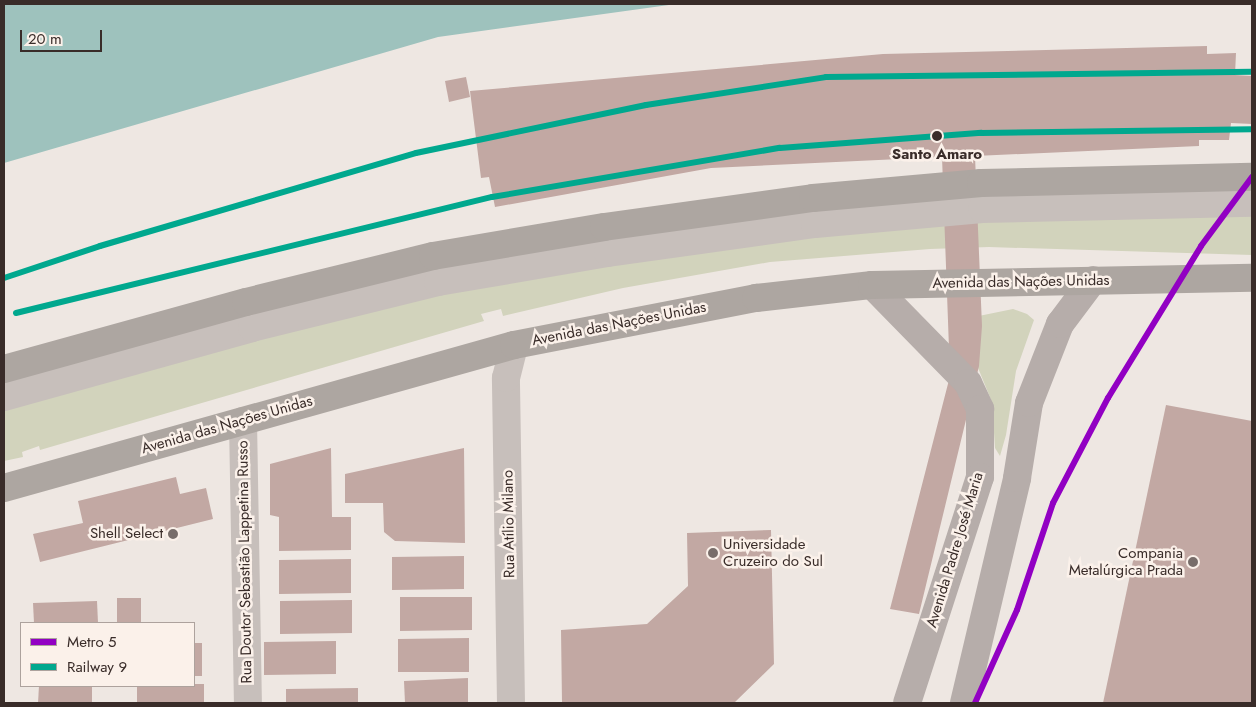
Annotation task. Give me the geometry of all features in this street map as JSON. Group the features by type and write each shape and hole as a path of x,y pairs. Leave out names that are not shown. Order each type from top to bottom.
{"highway":[{"path":"4,369 246,302 433,256 604,227 813,198 981,183 1252,177"},
{"name":"Avenida das Nações Unidas","path":"4,488 514,345 756,298 872,285 1252,278"}],"main road":[{"path":"964,703 1017,478 1029,403 1060,324 1094,280"},
{"name":"Avenida Padre José Maria","path":"872,285 968,383 980,410 980,477 907,703"}],"street":[{"path":"4,397 252,328 438,282 608,253 816,224 982,209 1252,203"},
{"name":"Rua Atílio Milano","path":"511,703 506,378 514,345"},
{"name":"Rua Doutor Sebastião Lappetina Russo","path":"243,421 248,703"}],"green space":[{"path":"1252,207 1252,255 989,247 930,249 770,262 623,288 503,316 501,309 481,314 484,321 40,450 39,446 22,452 23,457 4,461 4,405 287,324 753,235"},
{"path":"1013,309 1027,314 1034,320 1016,371 1006,435 1000,456 995,448 992,402 974,358 969,318"}],"water":[{"path":"4,4 676,4 438,37 4,163"}],"building":[{"path":"1207,46 1207,54 1236,53 1235,75 1252,76 1252,124 1231,123 1229,140 1199,140 1199,146 975,156 982,326 979,366 919,614 890,609 950,376 942,157 711,168 495,207 489,177 481,178 470,91 883,54"},
{"path":"466,77 470,97 449,102 445,81"},
{"name":"Compania Metalúrgica Prada","path":"1166,405 1252,421 1252,703 1103,703"},
{"path":"331,448 332,517 351,517 351,550 279,551 279,517 270,515 270,464"},
{"path":"464,448 465,543 395,541 384,532 383,503 345,503 345,474"},
{"path":"176,477 180,494 206,488 213,519 40,562 33,534 83,523 78,501"},
{"path":"771,530 774,664 734,703 562,703 561,630 647,624 688,586 687,533"},
{"path":"464,556 464,589 392,590 392,557"},
{"path":"351,559 351,593 279,594 279,560"},
{"path":"400,597 472,597 472,630 400,631"},
{"path":"117,598 141,598 141,622 117,622"},
{"path":"352,600 352,633 280,634 280,601"},
{"path":"97,601 98,622 34,622 33,603"},
{"path":"469,638 469,672 398,672 398,639"},
{"path":"336,641 336,674 264,675 264,642"},
{"path":"195,643 202,643 202,676 195,676"},
{"path":"468,678 468,703 405,703 404,681"},
{"path":"195,684 204,684 204,703 137,703 137,687 195,687"},
{"path":"39,687 92,687 92,703 38,703"},
{"path":"358,688 358,703 286,703 286,689"}],"metro line":[{"name":"5","path":"975,703 1017,610 1053,503 1108,398 1201,246 1252,177"}],"rail line":[{"name":"9","path":"4,278 100,246 416,153 646,105 826,77 1252,72"},
{"name":"9","path":"16,313 492,197 780,148 981,133 1252,129"}],"place":[{"name":"Santo Amaro","path":"937,136"},
{"name":"Shell Select","path":"173,534"},
{"name":"Universidade Cruzeiro do Sul","path":"713,553"},
{"name":"Compania Metalúrgica Prada","path":"1193,562"}]}
